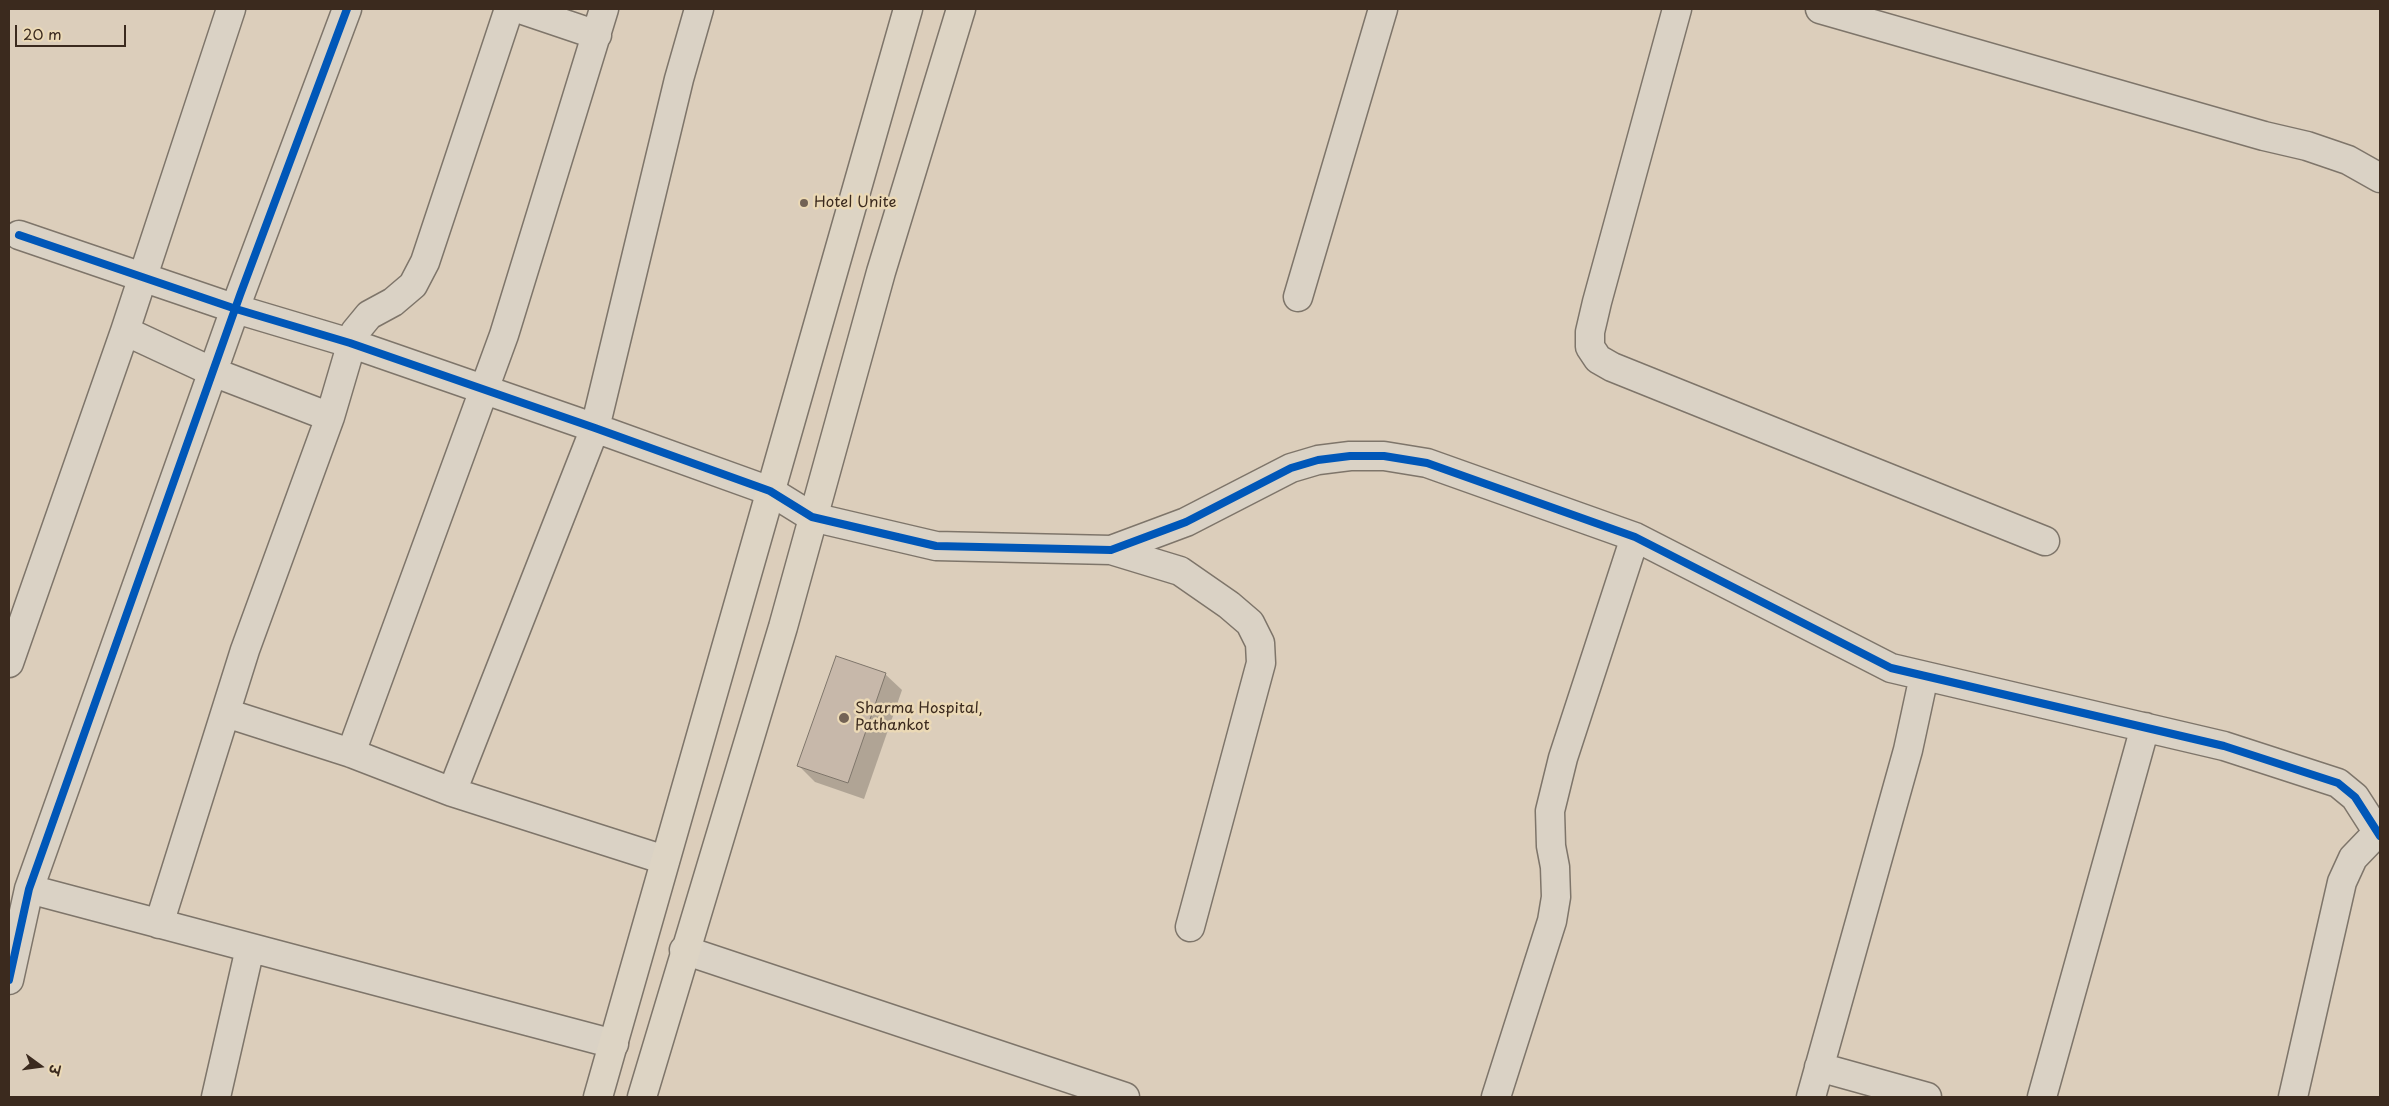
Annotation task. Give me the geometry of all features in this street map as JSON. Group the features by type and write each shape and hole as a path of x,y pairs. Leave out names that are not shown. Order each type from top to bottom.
{"main road":[{"path":"598,1097 908,9"},
{"path":"642,1097 684,950 783,627 881,272 961,9"}],"street":[{"path":"9,662 144,276 230,9"},
{"path":"9,980 29,889 213,372 347,9"},
{"path":"159,924 245,650 330,417 354,332 369,315 393,302 413,285 425,262 458,168 509,9"},
{"path":"520,9 597,36"},
{"path":"351,753 504,335 604,9"},
{"path":"452,792 595,428 679,79 699,9"},
{"path":"1298,297 1383,9"},
{"path":"1677,9 1590,332 1590,347 1598,359 1612,367 2046,541"},
{"path":"1820,9 2255,133 2307,146 2348,160 2380,178"},
{"path":"19,235 144,276 236,309 350,343 595,428 770,491 812,517 936,546 1111,550 1180,571 1229,604 1250,623 1260,643 1261,663 1190,926"},
{"path":"125,331 213,372 330,417"},
{"path":"1111,550 1186,522 1291,468 1318,460 1350,456 1384,456 1427,463 1635,537 1891,668 2224,746 2338,783 2355,797 2379,834 2353,858 2342,882 2293,1097"},
{"path":"1496,1097 1552,921 1556,897 1550,811 1563,758 1635,537"},
{"path":"1810,1097 1906,759 1924,676"},
{"path":"226,713 351,753 452,792 665,860"},
{"path":"2042,1097 2145,726"},
{"path":"29,889 614,1044"},
{"path":"216,1097 250,948"},
{"path":"684,950 1125,1097"},
{"path":"1819,1067 1927,1097"}],"building":[{"path":"836,656 886,673 848,783 797,766"}],"cycle path":[{"path":"9,980 29,889 240,295 347,9"},
{"path":"19,235 236,309 350,343 595,428 770,491 812,517 936,546 1111,550 1186,522 1291,468 1318,460 1350,456 1384,456 1427,463 1635,537 1891,668 2224,746 2338,783 2355,797 2380,836"}],"place":[{"name":"Hotel Unite","path":"804,203"},
{"name":"Sharma Hospital, Pathankot","path":"844,718"}]}
